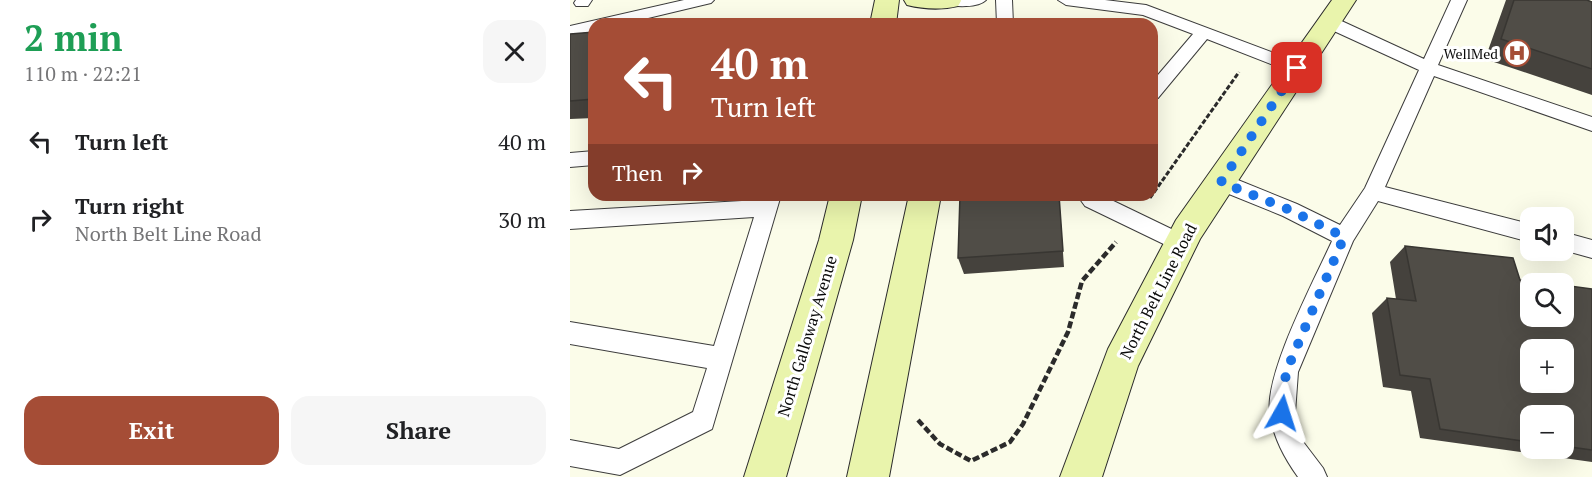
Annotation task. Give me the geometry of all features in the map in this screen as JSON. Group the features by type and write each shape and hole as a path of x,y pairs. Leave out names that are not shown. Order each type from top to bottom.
{"main road":[{"path":"884,18 887,0"},
{"path":"916,0 948,8"},
{"name":"North Belt Line Road","path":"1081,477 1121,362 1188,230 1344,0"},
{"name":"North Galloway Avenue","path":"765,477 836,240 845,201"},
{"path":"888,477 901,403 924,201"},
{"path":"868,477 901,403"}],"lane":[{"path":"627,18 706,0"},
{"path":"948,8 978,0"},
{"path":"1004,0 1005,18"},
{"path":"1066,0 1146,10 1297,68"},
{"path":"1314,477 1294,450 1282,413 1286,372 1344,237 1373,192 1459,0"},
{"path":"1329,22 1429,68 1592,124"},
{"path":"570,31 588,27"},
{"path":"1158,87 1204,32"},
{"path":"570,160 588,158"},
{"path":"1221,182 1290,210 1344,237"},
{"path":"1373,192 1520,230"},
{"path":"1094,201 1181,243"},
{"path":"570,220 769,202 703,420 620,462 570,453"},
{"path":"1574,244 1592,249"},
{"path":"570,333 722,359"}],"path":[{"path":"1158,187 1253,51"},
{"path":"901,403 940,444 971,461 1010,442 1023,424 1068,332 1082,281 1134,221 1148,201"}],"building":[{"path":"1514,0 1587,0 1592,2 1592,69 1501,39"},
{"path":"588,32 588,100 570,101 570,34"},
{"path":"960,201 1059,201 1063,251 958,258"},
{"path":"1405,246 1513,258 1520,280 1520,327 1574,327 1574,287 1592,289 1592,450 1574,448 1574,405 1520,405 1520,441 1440,429 1430,379 1400,375 1387,298 1416,301"}],"place":[{"name":"WellMed","path":"1517,53"}],"route":[{"path":"1282,413 1286,372 1344,237 1290,210 1221,182 1297,68"}]}
